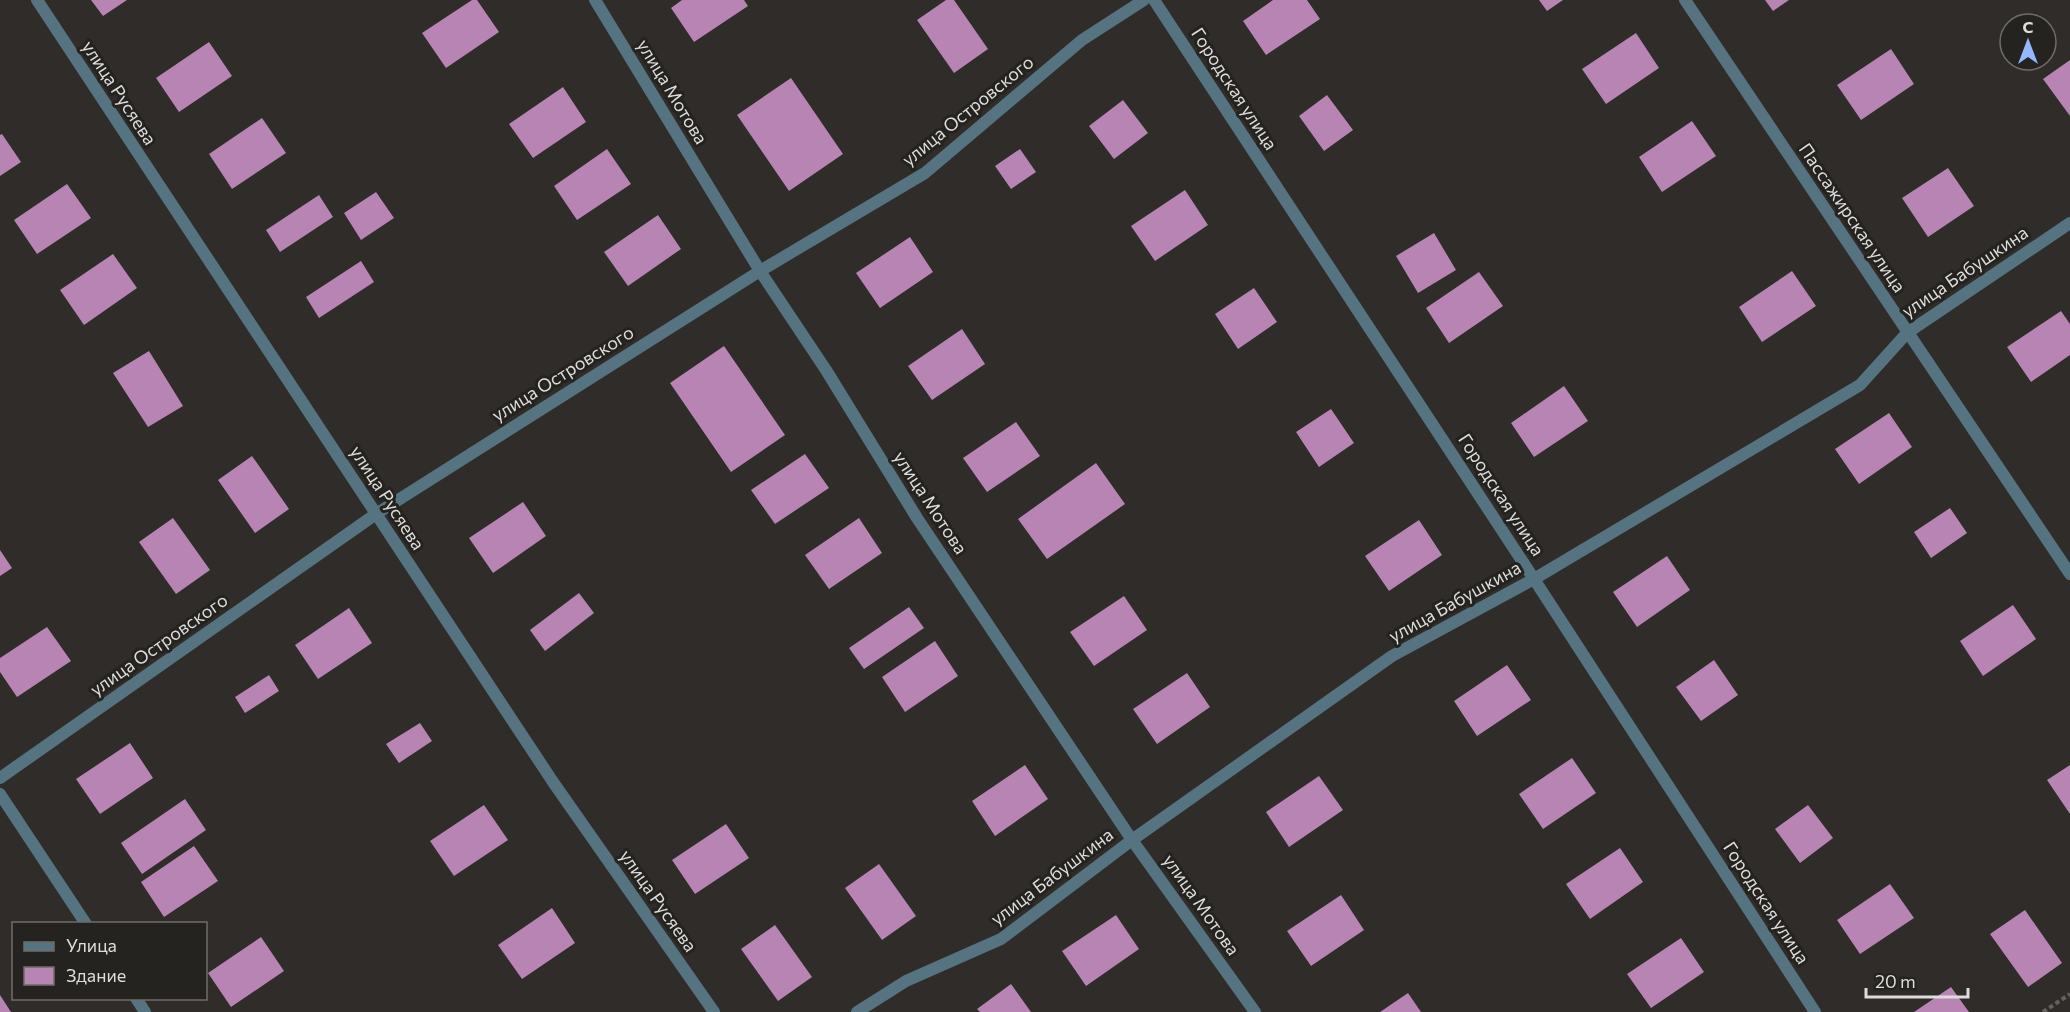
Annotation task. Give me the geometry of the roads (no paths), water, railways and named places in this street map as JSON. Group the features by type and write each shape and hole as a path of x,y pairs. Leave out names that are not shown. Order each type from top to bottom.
{"street":[{"name":"улица Русяева","path":"37,0 553,782 714,1012"},
{"name":"улица Мотова","path":"595,0 759,272 826,370 917,518 1132,840 1255,1012"},
{"name":"улица Островского","path":"0,778 376,514 759,272 925,173 1082,40 1144,0"},
{"name":"Городская улица","path":"1154,0 1815,1012"},
{"name":"Пассажирская улица","path":"1685,0 2070,574"},
{"name":"улица Бабушкина","path":"856,1012 906,981 1001,939 1132,840 1392,656 1534,579 1860,385 1907,333 2070,223"},
{"path":"0,794 85,922"}]}
